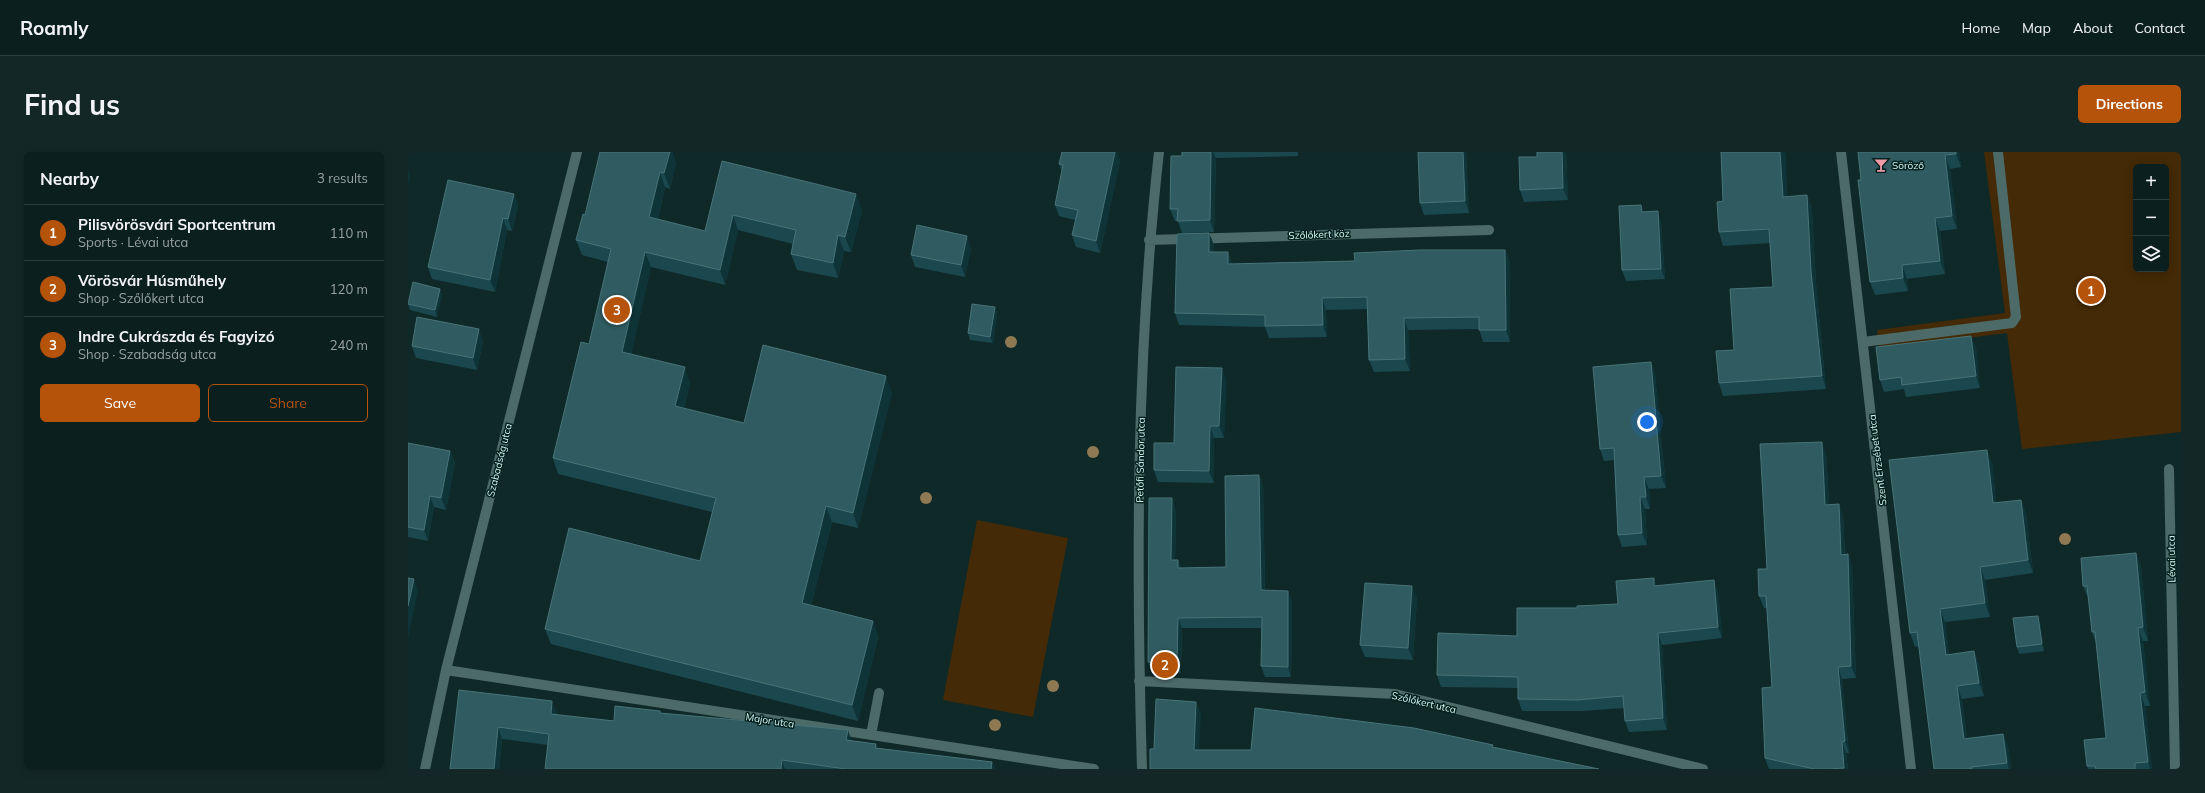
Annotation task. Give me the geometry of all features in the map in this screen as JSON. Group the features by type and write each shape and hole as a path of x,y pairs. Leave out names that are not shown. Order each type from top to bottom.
{"street":[{"name":"Szabadság utca","path":"425,769 446,670 577,152"},
{"name":"Petőfi Sándor utca","path":"1142,769 1139,681 1140,445 1149,240 1159,152"},
{"name":"Szent Erzsébet utca","path":"1841,152 1911,769"},
{"path":"1863,342 2012,323 2016,317 1998,152"},
{"name":"Szőlőkert köz","path":"1149,240 1488,230"},
{"name":"Lévai utca","path":"2169,469 2176,769"},
{"name":"Major utca","path":"446,670 1094,769"},
{"name":"Szőlőkert utca","path":"1139,681 1395,694 1703,769"},
{"path":"871,735 879,693"}],"shaded area":[{"path":"1984,152 2181,152 2181,432 2022,449 2007,333 1879,349 1877,330 2005,313"},
{"path":"977,520 1068,538 1033,717 943,700"}],"building":[{"path":"600,152 670,152 664,173 660,172 649,217 705,231 722,161 856,194 845,237 838,235 833,263 791,254 796,230 733,215 720,270 645,252 622,352 685,367 675,406 744,423 763,345 886,376 853,513 826,506 802,603 873,621 852,705 545,629 569,528 700,561 716,498 553,458 581,342 589,344 611,249 576,240 583,214 585,215"},
{"path":"1062,152 1115,152 1096,241 1072,235 1078,210 1055,205 1063,165 1059,164"},
{"path":"1182,152 1211,152 1210,220 1177,221 1178,209 1170,209 1171,156 1182,156"},
{"path":"1418,152 1463,152 1465,201 1420,203"},
{"path":"1537,152 1562,152 1563,188 1520,190 1519,157 1537,157"},
{"path":"1721,152 1780,152 1783,197 1807,195 1811,271 1822,376 1719,383 1716,351 1734,350 1730,289 1773,287 1769,229 1719,232 1717,202 1723,201"},
{"path":"1858,152 1956,152 1956,154 1945,155 1952,216 1935,218 1940,261 1902,265 1903,278 1870,282 1858,180 1861,180"},
{"path":"448,180 514,194 508,219 503,218 490,280 428,267"},
{"path":"1641,205 1642,212 1658,211 1661,269 1622,270 1619,206"},
{"path":"917,225 967,236 961,265 911,255"},
{"path":"1209,233 1209,252 1228,252 1228,264 1355,261 1354,253 1420,250 1505,250 1506,330 1479,330 1479,317 1404,318 1405,359 1369,360 1367,297 1322,298 1323,325 1265,326 1265,315 1175,313 1177,234"},
{"path":"413,282 440,289 435,310 408,304"},
{"path":"972,304 995,307 990,337 968,333"},
{"path":"417,317 479,329 473,358 412,346"},
{"path":"1971,336 1976,376 1902,385 1901,377 1880,380 1876,347"},
{"path":"1651,362 1661,476 1644,477 1646,497 1640,497 1642,533 1618,535 1614,448 1600,449 1593,367"},
{"path":"1176,367 1222,368 1219,426 1210,426 1209,471 1154,470 1154,443 1174,443"},
{"path":"1822,442 1825,505 1839,504 1841,555 1848,554 1851,666 1838,667 1845,741 1842,742 1844,768 1814,769 1765,758 1762,688 1772,687 1766,596 1759,596 1758,569 1767,569 1760,444"},
{"path":"408,443 450,451 441,498 430,496 424,530 408,527"},
{"path":"1987,450 1993,503 2021,500 2028,560 1980,567 1985,603 1940,609 1946,655 1974,651 1979,683 1957,686 1964,739 2003,734 2007,763 1971,767 1972,769 1934,769 1917,632 1910,633 1889,460"},
{"path":"1259,475 1261,590 1288,591 1288,667 1261,666 1262,617 1178,618 1177,662 1148,662 1149,498 1172,498 1171,560 1178,560 1178,568 1226,567 1225,476"},
{"path":"2136,553 2143,627 2138,628 2145,692 2140,693 2148,762 2135,763 2135,769 2096,769 2095,766 2087,766 2084,740 2106,738 2095,632 2092,632 2087,586 2083,586 2081,558"},
{"path":"408,578 414,579 408,606"},
{"path":"1654,578 1654,586 1714,580 1718,627 1658,633 1663,718 1625,721 1623,696 1577,700 1518,699 1518,677 1437,675 1438,633 1517,636 1517,608 1577,608 1577,606 1618,604 1616,581"},
{"path":"1365,583 1412,586 1408,648 1360,645"},
{"path":"2038,616 2042,644 2017,647 2013,618"},
{"path":"459,690 552,701 551,714 614,721 615,706 660,711 660,713 848,730 846,740 876,744 875,748 992,762 991,769 846,769 782,760 781,769 545,769 549,734 498,727 494,769 450,769"},
{"path":"1156,699 1196,702 1194,750 1251,750 1255,708 1414,728 1493,745 1492,747 1599,769 1150,769 1150,749 1154,749"}],"place":[{"name":"Söröző","path":"1881,165"},
{"name":"Pilisvörösvári Sportcentrum","path":"2091,291"},
{"name":"Indre Cukrászda és Fagyizó","path":"617,310"},
{"name":"Vörösvár Húsműhely","path":"1165,665"}]}
